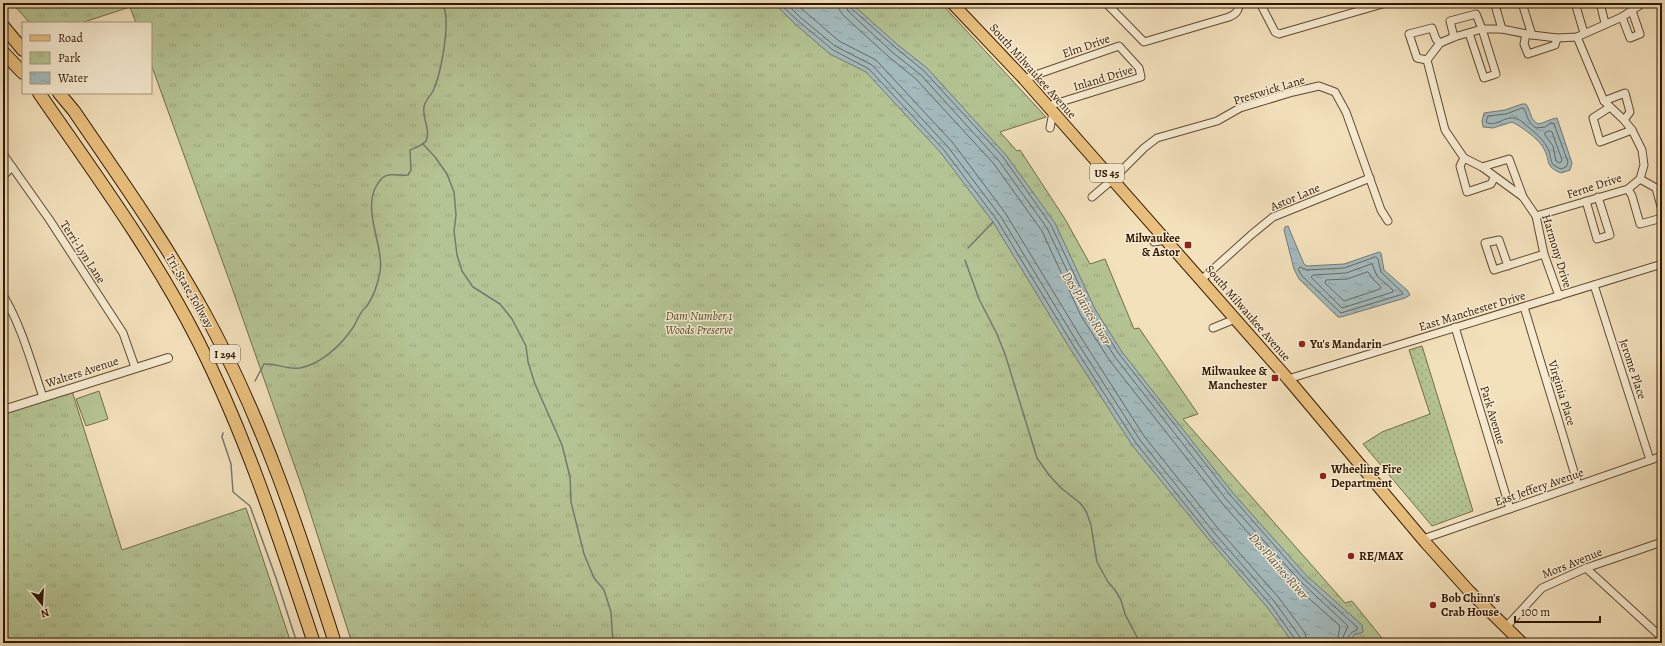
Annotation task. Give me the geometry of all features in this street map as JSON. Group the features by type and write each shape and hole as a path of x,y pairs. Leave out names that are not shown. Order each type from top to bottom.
{"highway":[{"path":"3,26 22,49"},
{"path":"3,52 22,72"},
{"name":"Tri-State Tollway","path":"40,94 141,243 198,341 266,499 314,643"},
{"name":"Tri-State Tollway","path":"60,94 74,110 160,239 205,314 253,413 276,468 300,532 335,643"}],"main road":[{"name":"South Milwaukee Avenue","path":"952,3 1024,79 1288,379 1422,539 1469,591 1522,643"}],"street":[{"path":"1106,3 1144,42 1229,17 1236,13 1239,8 1239,3"},
{"path":"1260,3 1275,32 1279,34 1386,3"},
{"path":"1502,29 1495,5 1504,3"},
{"path":"1522,3 1529,34 1524,44 1528,54 1555,45 1557,38"},
{"path":"1575,3 1584,32"},
{"path":"1600,3 1605,23"},
{"path":"1440,43 1432,28 1409,34 1417,58 1426,60 1440,43 1482,28 1502,29 1557,38 1577,37 1584,32 1622,17 1643,3"},
{"path":"1622,17 1630,38 1640,34 1632,11"},
{"path":"1454,37 1450,21 1476,14 1482,28 1496,74 1484,78 1468,33"},
{"name":"Ferne Drive","path":"1536,216 1628,189 1640,179 1644,166 1642,150 1632,130 1604,101 1577,37"},
{"name":"Elm Drive","path":"1024,79 1119,46 1139,68 1142,77"},
{"name":"Harmony Drive","path":"1426,60 1445,130 1464,158 1482,167 1494,178 1523,197 1536,216 1544,254 1559,296"},
{"name":"Inland Drive","path":"1050,109 1142,77"},
{"name":"Prestwick Lane","path":"1092,197 1112,180 1144,148 1157,138 1217,121 1240,108 1319,86 1335,92 1346,112 1381,210 1388,221"},
{"path":"1604,101 1626,93 1630,112 1624,120"},
{"path":"1610,107 1593,118 1600,142 1632,130"},
{"path":"1050,109 1050,128"},
{"name":"Terri-Lyn Lane","path":"3,154 49,219 123,333 135,367"},
{"path":"1464,158 1460,166 1467,192 1491,184 1494,178"},
{"path":"1482,167 1509,159 1523,197"},
{"path":"3,176 12,167"},
{"name":"Astor Lane","path":"1201,280 1250,235 1273,217 1370,178"},
{"path":"1640,179 1656,188 1662,210"},
{"path":"1628,189 1632,196 1640,224 1662,218"},
{"path":"1586,201 1597,239 1610,235 1598,197"},
{"path":"1154,242 1166,240"},
{"path":"1508,266 1544,254"},
{"name":"East Manchester Drive","path":"1288,379 1662,264"},
{"name":"Jerome Place","path":"1594,285 1650,460"},
{"path":"3,295 21,330 43,397"},
{"name":"Virginia Place","path":"1524,307 1578,485"},
{"path":"3,312 10,308"},
{"path":"1213,328 1235,319"},
{"name":"Park Avenue","path":"1455,327 1510,509"},
{"name":"Walters Avenue","path":"3,410 135,367 168,358"},
{"name":"East Jeffery Avenue","path":"1422,539 1662,456"},
{"name":"Mors Avenue","path":"1505,628 1542,588 1586,568 1662,542"},
{"path":"1586,568 1659,635"}],"green space":[{"name":"Dam Number 1 Woods Preserve","path":"12,3 941,3 1046,117 1000,132 1017,151 1020,150 1065,219 1090,264 1105,259 1134,329 1139,328 1198,414 1183,419 1345,603 1352,601 1386,643 352,643 303,490 152,67 152,22 136,22 130,7 84,22 29,22"},
{"path":"1422,346 1473,511 1432,526 1363,444 1382,432 1430,414 1409,350"},
{"path":"72,391 122,550 246,508 291,643 3,643 3,413"},
{"path":"99,391 108,419 86,426 76,399"}],"water":[{"name":"Des Plaines River","path":"774,3 851,3 898,45 927,68 1006,155 1055,223 1095,309 1122,352 1233,493 1306,575 1362,625 1363,632 1354,635 1351,641 1359,643 1293,643 1267,607 1209,540 1132,445 1069,347 993,222 941,153 866,72 830,54 794,23"},
{"path":"1526,104 1535,122 1538,124 1557,118 1572,163 1570,170 1561,173 1552,168 1542,145 1525,130 1512,122 1493,128 1483,127 1482,121 1484,113 1505,110"},
{"path":"1288,226 1304,264 1307,266 1344,264 1379,252 1381,253 1384,270 1407,290 1410,295 1405,298 1338,317 1299,279 1294,269 1284,230 1285,227"}],"waterway":[{"path":"255,381 264,364 300,368 315,363 323,358 336,348 347,335 362,311 367,306 375,290 380,272 380,261 372,212 372,200 375,188 382,178 388,175 408,175 411,170 410,150 426,141 428,133 424,115 424,107 425,102 436,84 441,65 446,26 443,3"},
{"path":"423,144 435,157 447,174 454,192 456,215 454,231 457,255 462,271 473,287 500,304 512,319 526,346 528,362 535,384 562,445 570,477 571,502 584,554 594,578 604,590 611,612 613,643"},
{"path":"968,248 993,222"},
{"path":"965,260 979,299 996,332 1005,354 1037,458 1049,475 1061,488 1080,503 1086,511 1091,525 1097,562 1108,582 1121,600 1125,614 1140,643"},
{"path":"223,433 222,437 231,464 233,492 250,506 276,578 297,643"}],"place":[{"name":"Milwaukee & Astor","path":"1188,245"},
{"name":"Yu's Mandarin","path":"1302,344"},
{"name":"Milwaukee & Manchester","path":"1275,378"},
{"name":"Wheeling Fire Department","path":"1323,476"},
{"name":"RE/MAX","path":"1351,556"},
{"name":"Bob Chinn's Crab House","path":"1433,605"}]}
